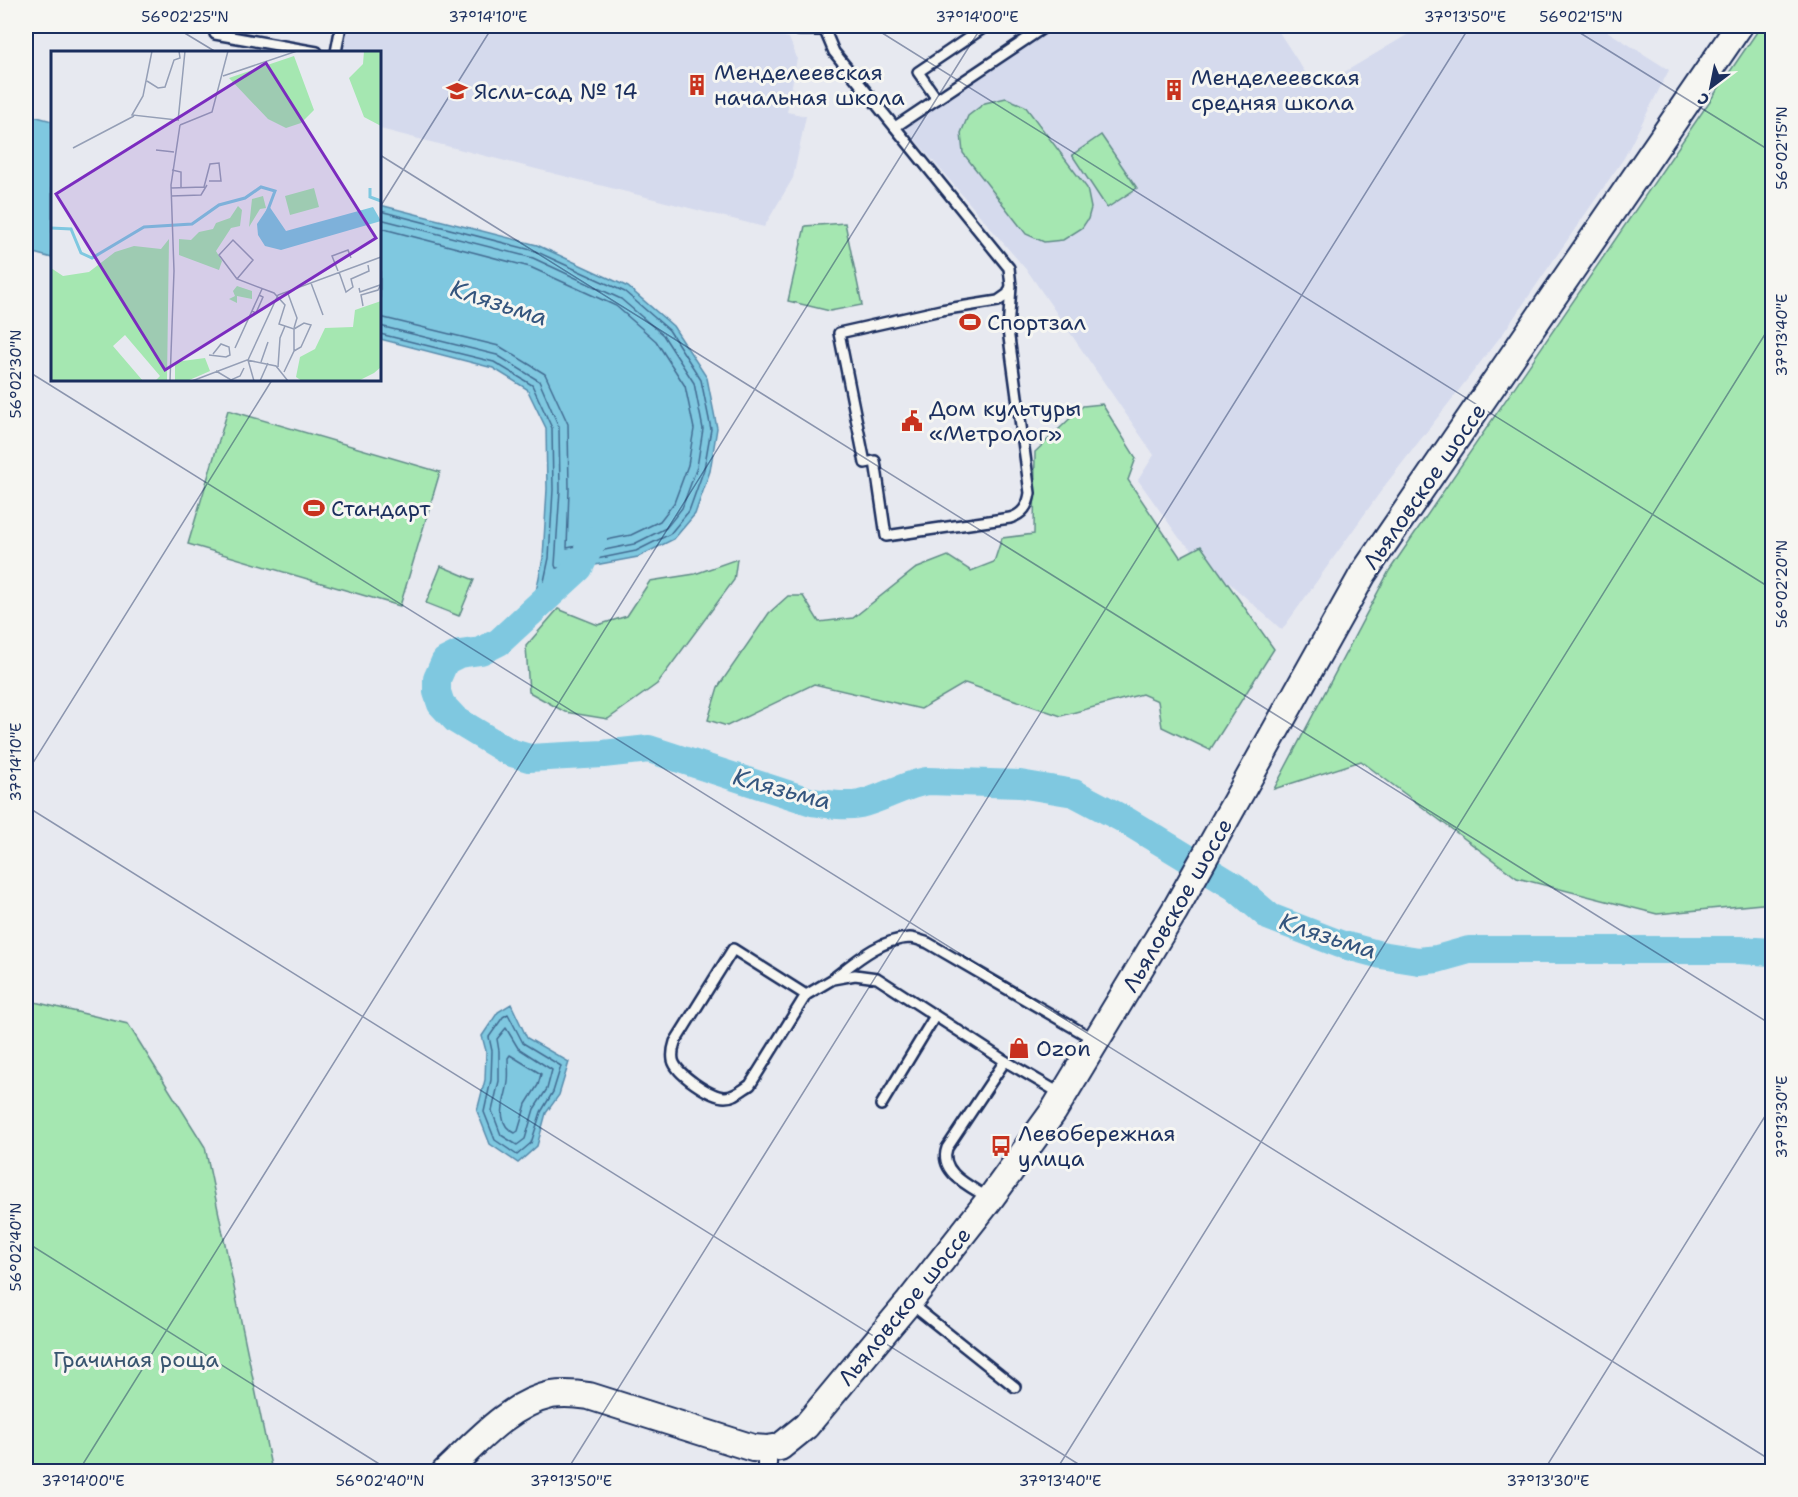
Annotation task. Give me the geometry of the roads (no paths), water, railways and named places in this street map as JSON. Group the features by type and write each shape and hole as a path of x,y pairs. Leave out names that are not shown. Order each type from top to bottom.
{"street":[{"path":"800,26 824,26"},
{"name":"Льяловское шоссе","path":"445,1472 493,1427 522,1406 551,1395 589,1396 753,1448 767,1460 806,1426 909,1302 990,1199 1063,1096 1175,910 1363,574 1739,26"}],"lane":[{"path":"217,26 216,34 312,51"},
{"path":"336,51 341,26"},
{"path":"824,26 834,52 1009,268 1011,286 1008,330 1030,493 1029,501 1018,516 1010,518 886,536 875,461 865,462 839,333 941,310 998,301 1008,294 1011,286"},
{"path":"937,99 918,72 986,26"},
{"path":"895,127 1041,27"},
{"path":"806,995 733,949 675,1042 672,1051 673,1062 685,1077 711,1093 724,1097 737,1094 750,1085 806,995 833,979 868,952 893,941 911,938 928,943 1097,1042"},
{"path":"833,979 855,975 877,978 1063,1096"},
{"path":"881,1105 935,1016"},
{"path":"990,1199 956,1176 946,1163 944,1156 1005,1061"},
{"path":"909,1302 1015,1387"}],"water":[{"path":"26,114 51,121 51,258 26,251"},
{"path":"381,205 537,245 628,287 673,326 707,378 717,428 710,471 695,514 674,539 638,557 579,568 532,611 543,558 547,489 546,428 527,389 493,368 381,339"},
{"path":"511,1004 527,1038 569,1062 559,1095 546,1113 537,1146 518,1163 490,1144 477,1111 485,1080 486,1051 482,1036 498,1012"}],"waterway":[{"name":"Клязьма","path":"593,540 579,568 499,642 481,651 459,654 445,661 437,679 437,692 441,704 456,720 509,752 529,758 649,749 812,802 836,805 860,804 910,785 928,781 1020,784 1074,793 1125,820 1235,887 1270,917 1340,944 1381,955 1419,961 1437,959 1469,950 1772,952"}],"place":[{"name":"Менделеевская начальная школа","path":"697,85"},
{"name":"Менделеевская средняя школа","path":"1174,90"},
{"name":"Ясли-сад № 14","path":"457,91"},
{"name":"Спортзал","path":"970,322"},
{"name":"Дом культуры «Метролог»","path":"912,421"},
{"name":"Стандарт","path":"314,508"},
{"name":"Ozon","path":"1019,1048"},
{"name":"Левобережная улица","path":"1001,1146"}],"park label":[{"name":"Грачиная роща","path":"136,1359"}]}
